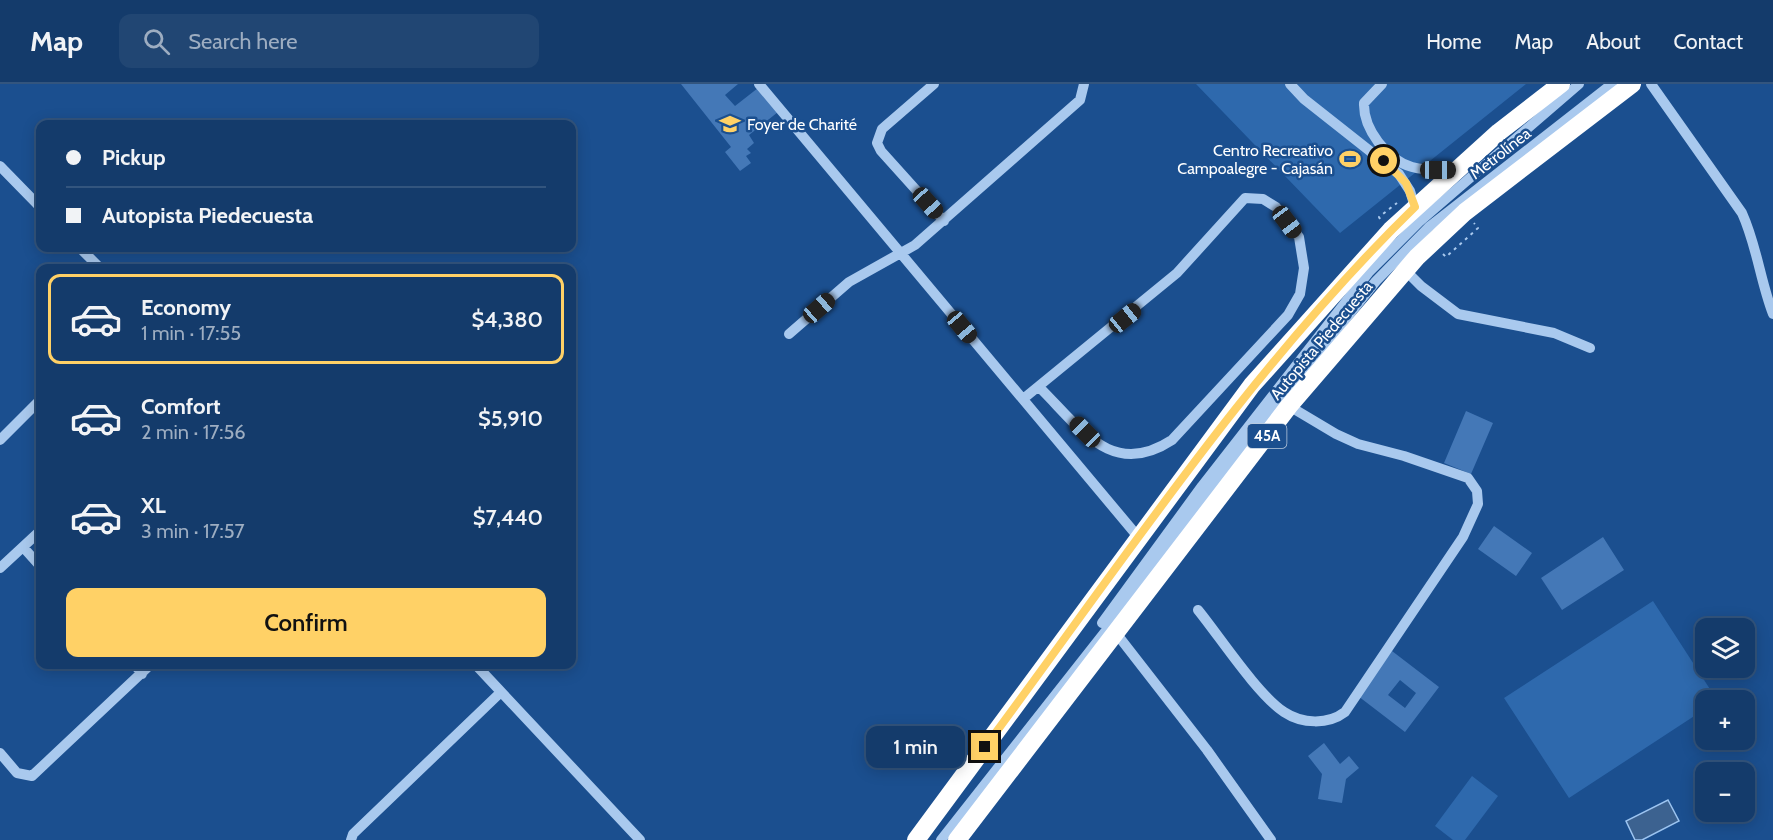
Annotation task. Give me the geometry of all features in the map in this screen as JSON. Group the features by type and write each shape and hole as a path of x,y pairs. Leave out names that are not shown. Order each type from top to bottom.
{"highway":[{"name":"Autopista Piedecuesta","path":"916,840 1252,385 1358,264 1415,207 1455,170 1562,84"},
{"name":"Autopista Piedecuesta","path":"957,840 1289,406 1406,270 1465,212 1632,84"}],"street":[{"path":"775,84 762,87 1139,538"},
{"path":"934,84 882,129 877,143 881,151 944,221"},
{"path":"789,334 849,282 866,270 902,255 944,221 1080,100 1084,84"},
{"path":"1290,84 1304,99 1399,174 1406,183 1415,207"},
{"path":"1382,84 1364,103 1363,117 1372,135 1408,166 1427,170 1455,170"},
{"name":"Metrolínea","path":"935,840 1089,642 1202,486 1369,272 1419,222 1579,84"},
{"name":"Metrolínea","path":"941,840 1134,595 1230,463 1376,281 1429,227 1612,84"},
{"path":"1650,84 1742,213 1753,237 1762,281 1773,314"},
{"path":"0,166 36,203"},
{"path":"1023,399 1177,273 1245,198 1263,199 1276,207 1299,237 1304,268 1303,281 1296,303 1172,440 1158,449 1133,455 1118,454 1100,447 1039,387"},
{"path":"84,252 96,264"},
{"path":"1406,270 1421,286 1458,314 1554,333 1590,348"},
{"path":"0,440 36,404"},
{"path":"1198,610 1268,697 1285,712 1317,722 1337,718 1351,702 1463,537 1476,513 1477,491 1468,478 1404,456 1358,444 1336,434 1289,406"},
{"path":"0,568 36,535"},
{"path":"23,547 36,562"},
{"path":"1116,633 1207,750 1271,840"},
{"path":"138,669 142,674"},
{"path":"0,753 17,773 32,776 146,669"},
{"path":"480,669 640,840"},
{"path":"351,840 353,834 501,692"}],"path":[{"path":"1441,252 1446,257 1478,228 1465,212"}],"shaded area":[{"name":"Centro Recreativo Campoalegre - Cajasán","path":"1196,84 1526,84 1340,233"},
{"path":"1653,601 1695,666 1695,678 1703,678 1711,690 1695,690 1695,716 1569,798 1504,698"},
{"path":"1472,776 1498,796 1465,840 1453,840 1435,826"},
{"path":"1668,800 1679,821 1642,840 1635,840 1626,821"}],"building":[{"path":"681,84 738,84 725,95 735,106 758,88 778,112 749,135 754,143 747,149 751,153 746,156 751,163 740,171 725,152 731,147"},
{"path":"1466,411 1493,423 1471,474 1444,463"},
{"path":"1494,526 1532,553 1516,576 1478,549"},
{"path":"1603,537 1624,570 1562,610 1541,578"},
{"path":"1392,651 1439,687 1405,732 1358,696","holes":["1400,680 1416,693 1405,708 1388,695"]},
{"path":"1324,743 1340,764 1349,756 1359,768 1346,779 1342,803 1318,799 1322,774 1308,756"}],"place":[{"name":"Foyer de Charité","path":"730,124"},
{"name":"Centro Recreativo Campoalegre - Cajasán","path":"1350,159"}],"route":[{"path":"985,747 1252,385 1358,264 1415,207 1406,183 1384,161"}]}
